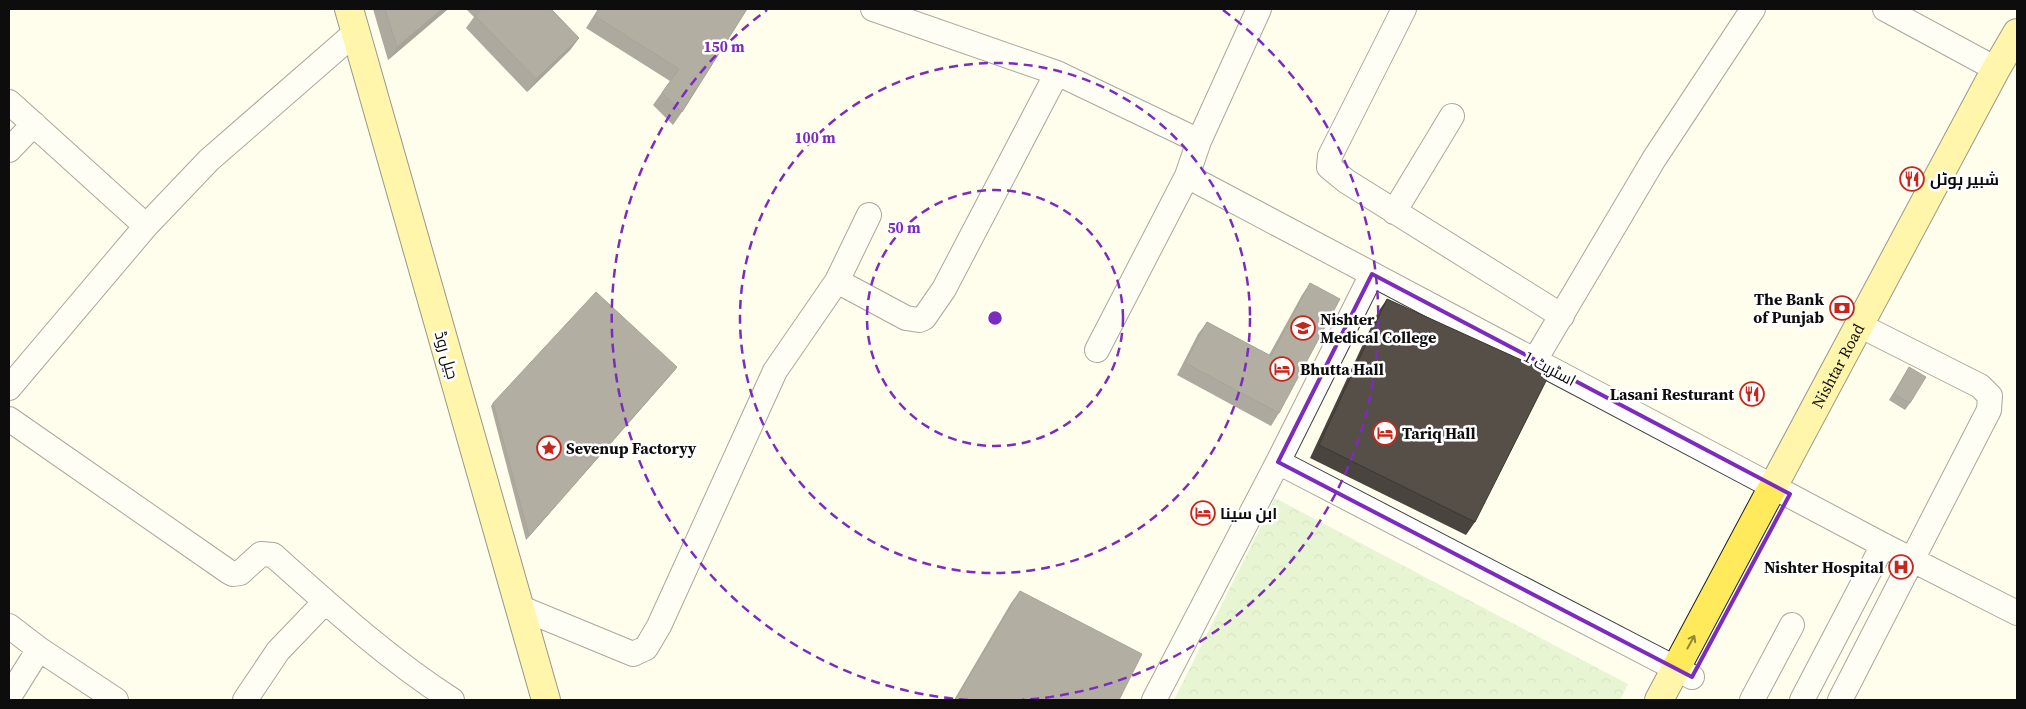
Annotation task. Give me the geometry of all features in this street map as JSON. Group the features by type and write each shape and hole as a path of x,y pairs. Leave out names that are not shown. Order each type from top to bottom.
{"main road":[{"name":"جیل روڈ","path":"353,20 546,700"},
{"name":"Nishtar Road","path":"1783,490 1874,332 2006,67 2017,33"},
{"name":"Nishtar Road","path":"1659,700 1684,672 1783,490 2006,67"},
{"name":"Nishtar Road","path":"1680,700 1684,672"}],"street":[{"path":"873,9 1057,73 1199,141"},
{"path":"1097,350 1187,176 1199,141 1259,9"},
{"path":"1404,9 1328,163 1331,170 1394,212 1562,316"},
{"path":"1535,360 1654,159 1753,9"},
{"path":"1884,9 2006,67"},
{"path":"9,388 146,226 209,160 353,20"},
{"path":"838,281 906,318 919,320 924,318 944,289 1057,73"},
{"path":"9,102 146,226"},
{"path":"1394,212 1452,116"},
{"path":"9,150 34,124"},
{"name":"اسٹریٹ 1","path":"1187,176 1783,490 1883,545 2017,613"},
{"path":"519,607 633,654 646,648 659,626 775,371 838,281 869,215"},
{"path":"1154,700 1278,462 1372,274"},
{"path":"1840,700 1989,410 1990,396 1980,386 1874,332"},
{"path":"9,419 229,572 234,574 240,573 261,554 273,555 326,602 422,681 452,700"},
{"path":"1278,462 1684,672"},
{"path":"1802,700 1883,545"},
{"path":"245,700 278,651 326,602"},
{"path":"1752,700 1792,625"},
{"path":"9,626 39,649 116,700"},
{"path":"9,697 39,649"}],"highlighted area":[{"path":"1372,274 1790,494 1692,677 1278,462"}],"green space":[{"path":"1275,498 1628,684 1620,700 1174,700"}],"building":[{"path":"385,9 442,9 397,47"},
{"path":"482,9 551,9 579,38 536,79 475,16"},
{"path":"599,9 747,9 682,112 662,93 679,69 595,16"},
{"path":"1310,283 1340,299 1279,413 1185,363 1207,322 1271,356"},
{"path":"596,292 677,367 529,536 493,403"},
{"path":"1387,299 1550,373 1475,522 1319,445"},
{"path":"1909,367 1926,377 1910,403 1894,394"},
{"path":"1020,591 1142,654 1119,700 955,700"}],"place":[{"name":"شبیر ہوٹل","path":"1912,179"},
{"name":"The Bank of Punjab","path":"1842,308"},
{"name":"Nishter Medical College","path":"1303,328"},
{"name":"Bhutta Hall","path":"1282,369"},
{"name":"Lasani Resturant","path":"1752,394"},
{"name":"Tariq Hall","path":"1385,433"},
{"name":"Sevenup Factoryy","path":"549,448"},
{"name":"ابن سینا","path":"1203,513"},
{"name":"Nishter Hospital","path":"1901,567"}]}
